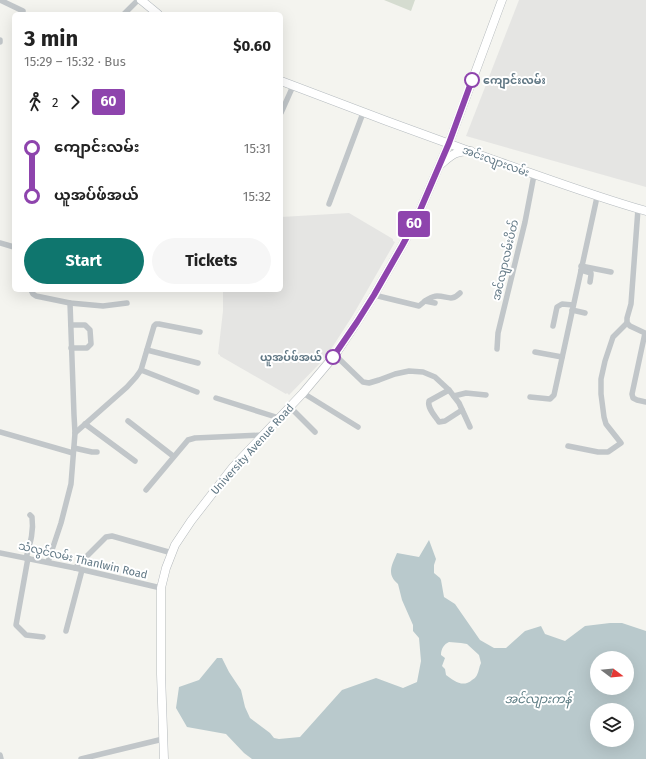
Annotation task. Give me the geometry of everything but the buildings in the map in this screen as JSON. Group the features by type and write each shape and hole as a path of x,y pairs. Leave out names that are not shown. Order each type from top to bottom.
{"main road":[{"path":"139,0 155,12"},
{"name":"University Avenue Road","path":"164,759 161,674 161,588 166,568 175,545 190,521 233,467 303,393 324,366 335,355 374,295 415,222 449,143 502,0"},
{"name":"အင်းလျားလမ်း","path":"283,82 363,113 534,175 597,197 642,210"},
{"path":"438,167 454,154 471,151"}],"street":[{"path":"0,0 23,11"},
{"path":"126,12 139,0"},
{"path":"283,108 293,86"},
{"path":"330,204 363,113"},
{"name":"အင်လျာလမ်းပိတ်","path":"498,349 498,334 534,175"},
{"path":"530,397 550,399 554,395 597,197"},
{"path":"568,446 598,452 608,452 621,443 606,424 601,394 601,379 613,337 627,323 631,304 642,210"},
{"path":"0,243 12,246"},
{"path":"581,268 611,272"},
{"path":"581,268 591,273 590,282"},
{"path":"32,292 36,296 102,306 127,302"},
{"path":"374,295 419,306 430,298 439,296 452,298 456,297 460,293"},
{"path":"425,301 435,303"},
{"path":"48,562 61,523 71,484 74,433 70,302"},
{"path":"553,326 557,307 562,304 585,313"},
{"path":"627,323 630,326 646,333 632,394 633,398 646,402"},
{"path":"74,433 127,387 136,377 140,370 154,326 156,324 200,332"},
{"path":"70,325 86,325 90,330 91,344 87,348 71,348"},
{"path":"147,350 198,363"},
{"path":"535,352 562,357"},
{"path":"335,355 363,382 369,383 409,371 423,372 435,377 449,390 459,403 470,427"},
{"path":"140,370 197,392"},
{"path":"449,390 428,401 430,408 439,422 445,422 462,410"},
{"path":"303,393 358,427"},
{"path":"454,396 466,393 486,395"},
{"path":"216,398 279,418"},
{"path":"290,407 315,432"},
{"path":"128,421 173,456"},
{"path":"85,424 135,461"},
{"path":"0,432 73,450 97,452"},
{"path":"146,490 188,440 195,438 263,435"},
{"path":"30,515 32,518 32,534 16,625 26,635 43,637"},
{"path":"75,568 106,537 112,536 172,553"},
{"name":"သံလွင်လမ်း Thanlwin Road","path":"0,552 161,588"},
{"path":"66,630 82,570"},
{"path":"81,759 163,739"},
{"path":"0,755 1,759"}],"shaded area":[{"path":"384,0 415,0 411,11"},
{"path":"519,0 646,0 646,187 466,136"},
{"path":"349,213 393,239 395,242 353,315 326,357 289,395 218,354 223,311 223,292 283,292 283,217"}],"water":[{"name":"အင်လျားကန်","path":"429,540 436,559 434,573 441,580 444,597 455,604 480,640 494,648 506,648 525,631 541,626 545,634 565,641 585,626 622,623 646,631 646,759 252,759 244,753 226,734 187,727 176,708 179,687 199,680 217,658 222,658 241,690 245,707 250,718 270,733 274,738 279,739 300,737 342,690 376,678 403,688 417,682 421,661 419,638 413,631 413,625 402,600 398,584 392,577 391,573 393,562 397,553 419,557","holes":["447,643 467,644 479,655 481,663 478,674 475,678 462,684 446,675 445,669 442,666 445,658 441,655 442,649"]}],"bus line":[{"name":"60","path":"333,357 374,295 415,222 449,143 472,80"}],"place":[{"name":"ကျောင်းလမ်း","path":"472,80"},
{"name":"ယူအပ်ဖ်အယ်","path":"333,357"}]}
